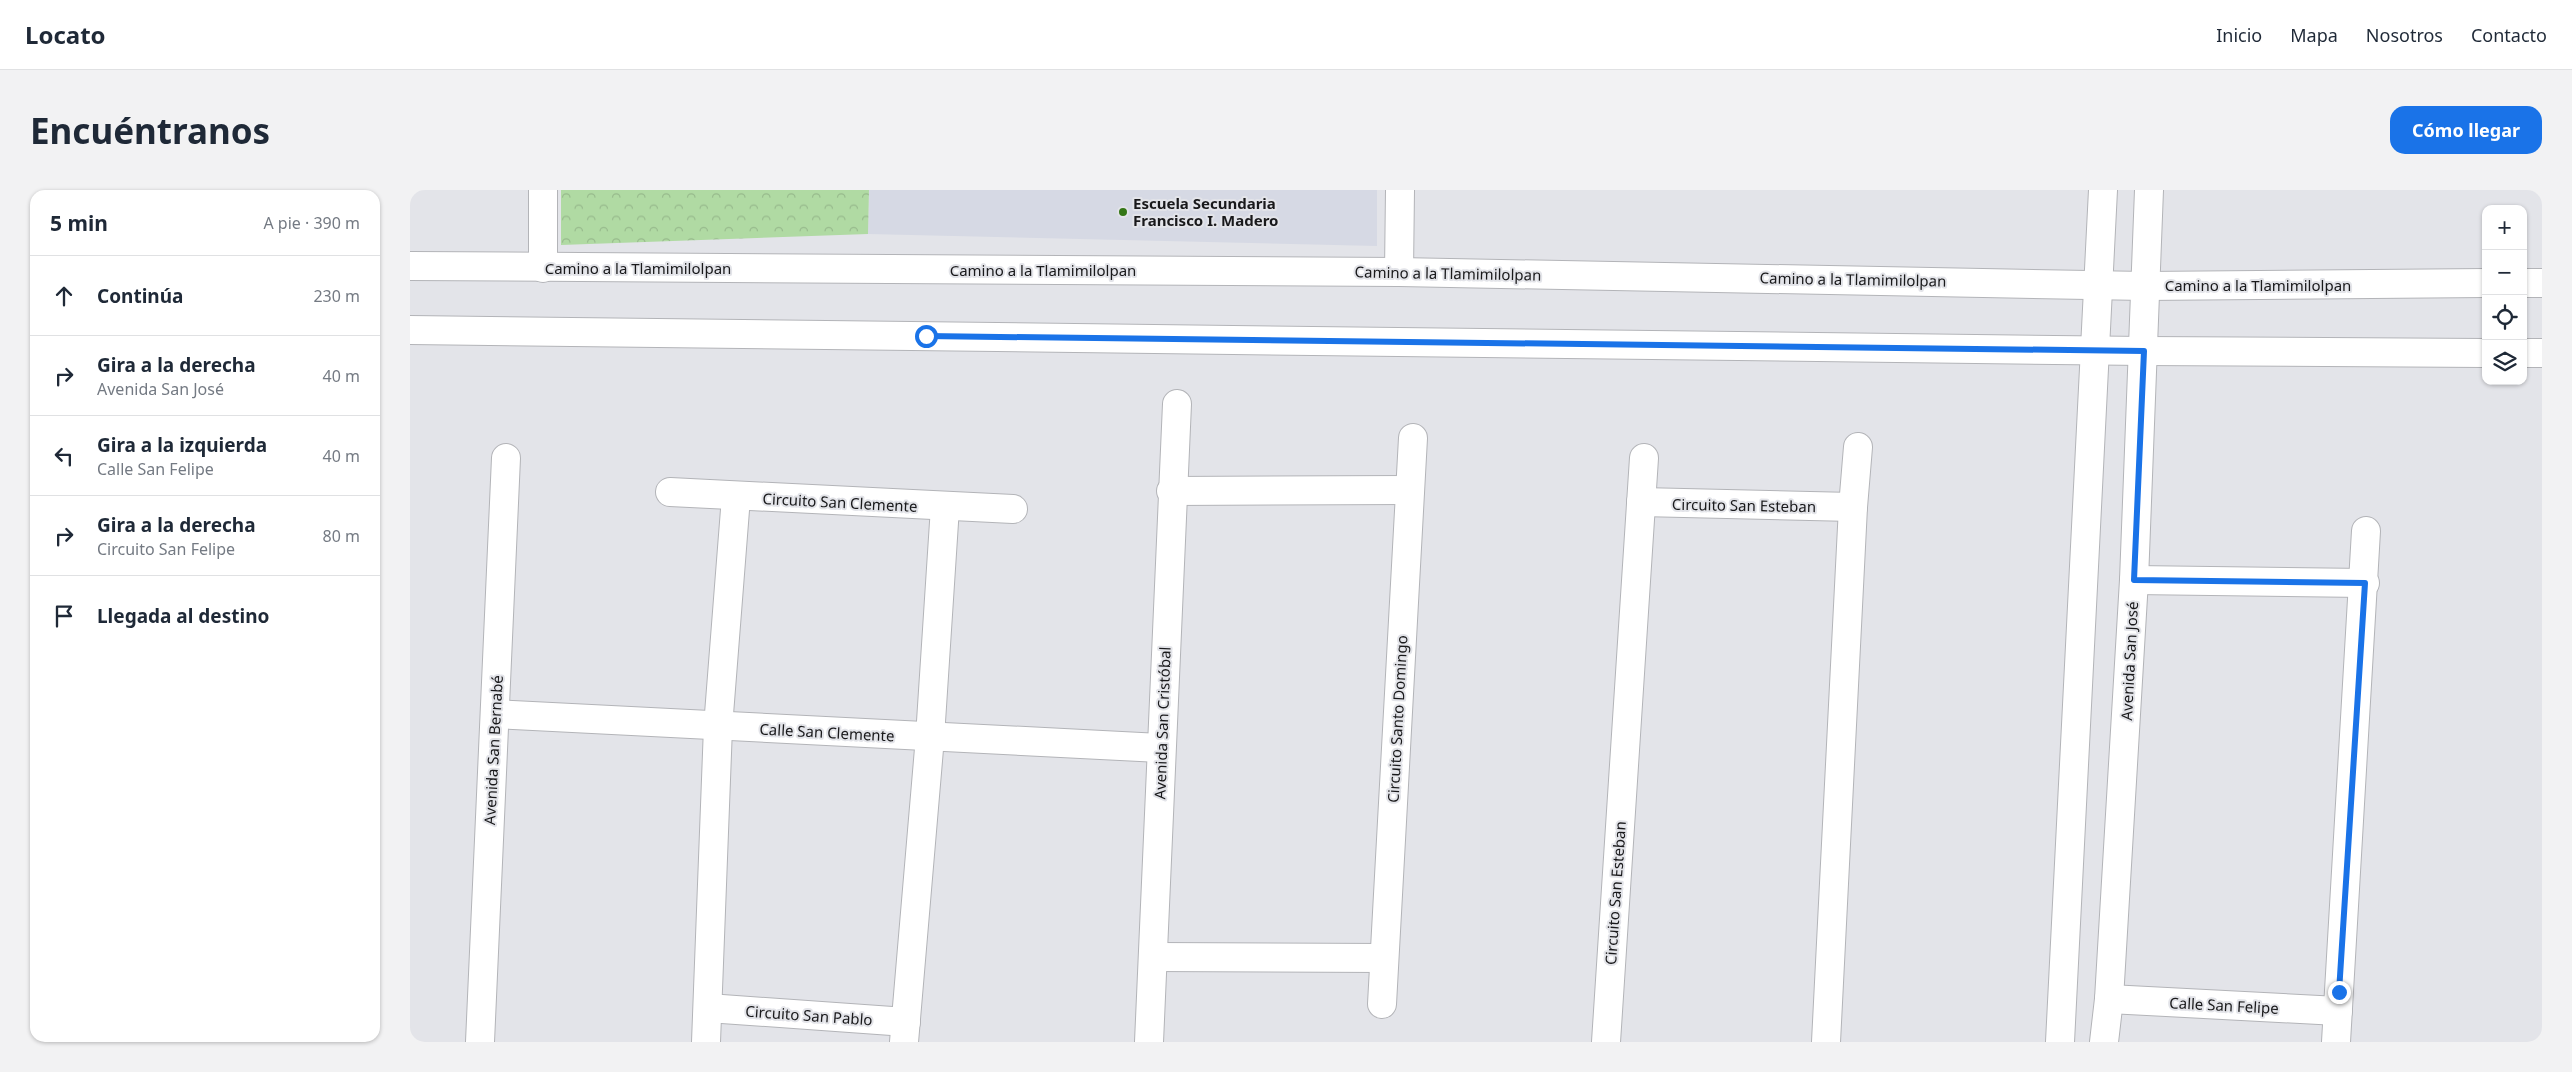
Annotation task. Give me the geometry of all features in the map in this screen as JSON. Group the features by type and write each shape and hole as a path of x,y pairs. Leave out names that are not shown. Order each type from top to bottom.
{"street":[{"path":"543,190 543,268"},
{"path":"1399,272 1400,190"},
{"path":"2060,1042 2097,349 2103,190"},
{"name":"Avenida San José","path":"2104,1042 2109,999 2134,580 2149,190"},
{"name":"Camino a la Tlamimilolpan","path":"410,266 1399,272 2098,283 2146,286 2482,283"},
{"path":"2527,283 2542,283"},
{"path":"410,330 2144,351 2482,353"},
{"path":"2527,353 2542,353"},
{"name":"Avenida San Cristóbal","path":"1149,1042 1155,957 1160,748 1177,404"},
{"name":"Circuito Santo Domingo","path":"1382,1004 1383,958 1413,438"},
{"path":"1826,1042 1853,507 1858,447"},
{"name":"Avenida San Bernabé","path":"480,1042 506,458"},
{"path":"1641,502 1644,458"},
{"path":"1172,491 1410,490"},
{"name":"Circuito San Clemente","path":"670,492 1013,509"},
{"path":"706,1042 718,727 736,496"},
{"name":"Circuito San Esteban","path":"1606,1042 1641,502 1853,507"},
{"path":"930,737 945,507"},
{"path":"2336,1042 2365,583 2366,531"},
{"path":"2134,580 2365,583"},
{"name":"Calle San Clemente","path":"495,714 718,727 1160,748"},
{"name":"Circuito San Pablo","path":"708,1008 905,1032 930,737"},
{"path":"1155,957 1383,958"},
{"name":"Calle San Felipe","path":"2109,999 2338,1011"}],"shaded area":[{"name":"Escuela Secundaria Francisco I. Madero","path":"869,190 1377,190 1377,246 868,234"}],"green space":[{"path":"561,190 869,190 868,234 561,245"}],"place":[{"name":"Escuela Secundaria Francisco I. Madero","path":"1123,212"}],"route":[{"path":"926,336 2057,348 2144,351 2134,580 2365,583 2339,992"}]}
